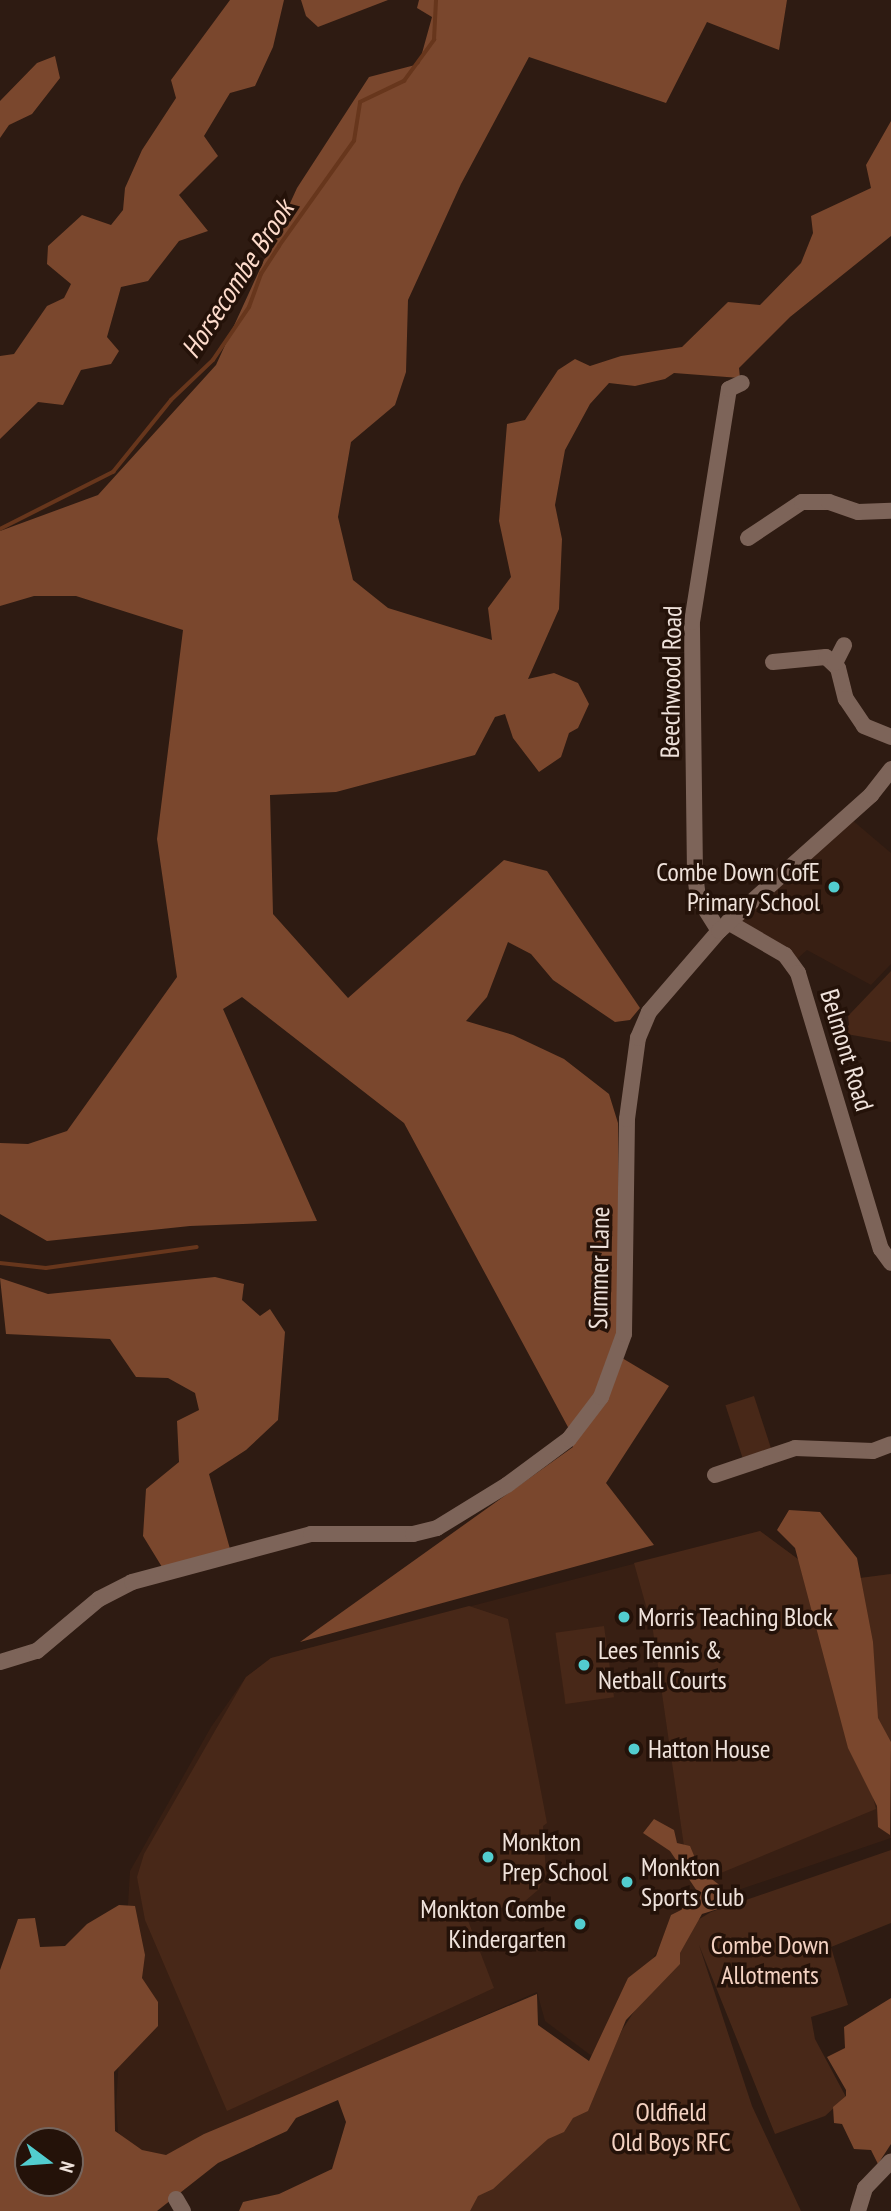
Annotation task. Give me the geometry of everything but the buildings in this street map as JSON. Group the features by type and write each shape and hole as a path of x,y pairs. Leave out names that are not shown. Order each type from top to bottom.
{"street":[{"name":"Beechwood Road","path":"724,926 701,905 695,874 692,622 730,384"},
{"path":"748,538 802,502 818,501 845,510 891,511"},
{"path":"844,645 835,663 846,699 864,726 891,737"},
{"path":"773,662 816,655 835,663"},
{"name":"Summer Lane","path":"0,1662 37,1651 99,1599 132,1582 311,1534 397,1535 437,1528 507,1485 569,1439 601,1397 624,1334 627,1119 638,1038 664,991 724,926 871,795 891,769"},
{"name":"Belmont Road","path":"724,926 785,955 798,973 881,1250 891,1263"},
{"path":"715,1475 795,1448 873,1451 891,1444"},
{"path":"858,2211 865,2188 891,2161"}],"shaded area":[{"path":"230,0 284,0 273,47 255,86 230,93 204,136 218,156 179,195 208,231 179,241 148,281 121,287 107,337 119,351 111,364 81,370 63,405 38,402 0,439 0,356 14,354 47,306 64,298 71,284 47,264 48,246 82,215 111,225 123,210 125,188 142,150 176,98 171,80"},
{"path":"301,0 388,0 318,27 306,16"},
{"path":"419,0 787,0 779,50 707,22 666,103 529,57 461,184 408,300 406,372 395,405 351,442 338,517 353,580 388,608 492,640 488,608 511,577 499,521 507,424 525,420 558,370 575,359 590,366 621,356 682,347 728,302 760,305 801,263 813,233 811,216 871,188 866,165 891,121 891,236 790,317 739,368 740,378 674,373 665,379 635,386 609,383 590,404 565,450 555,505 562,539 559,609 528,679 554,673 578,683 589,704 578,728 569,733 561,757 539,772 513,738 505,714 495,717 475,755 336,792 270,795 273,914 348,998 504,860 547,871 640,1008 630,1020 615,1022 553,980 531,954 508,942 487,997 466,1021 513,1035 564,1059 609,1094 618,1123 620,1318 612,1352 669,1386 606,1483 654,1545 300,1642 573,1447 569,1429 404,1123 242,997 223,1009 317,1221 190,1226 47,1241 0,1214 0,1143 28,1144 67,1131 177,977 157,839 183,630 76,596 34,596 0,606 0,531 98,495 216,365 297,188 369,77 419,64 432,17 417,8"},
{"path":"55,56 60,78 32,114 9,125 0,138 0,101 37,63"},
{"name":"Combe Down CofE Primary School","path":"851,819 891,853 891,964 871,985 807,950 797,959 740,922"},
{"path":"215,1277 244,1284 242,1300 260,1316 270,1309 285,1332 278,1420 246,1450 209,1474 230,1549 162,1567 143,1536 146,1489 179,1462 177,1421 199,1410 195,1393 168,1378 136,1377 110,1339 6,1334 0,1278 48,1294"},
{"path":"789,1510 820,1512 857,1558 873,1642 878,1718 891,1742 890,1835 878,1827 877,1806 848,1748 795,1548 777,1530"},
{"name":"Monkton Prep School","path":"760,1531 829,1582 891,1574 891,1838 697,1904 678,1917 593,2057 545,2021 537,1992 160,2158 139,2155 118,2132 116,2106 130,1871 211,1727 246,1677 271,1658"},
{"path":"654,1819 674,1830 677,1843 690,1846 700,1870 722,1887 721,1908 702,1914 680,1953 680,1964 626,2020 588,2111 573,2118 564,2132 548,2139 493,2189 478,2196 470,2211 239,2211 243,2202 279,2194 332,2169 346,2122 338,2100 296,2118 287,2131 218,2163 157,2211 0,2211 0,1970 18,1919 35,1918 40,1947 65,1946 87,1924 119,1905 135,1906 145,1955 142,1978 158,2002 158,2026 114,2072 115,2131 142,2150 166,2155 204,2134 537,1994 538,2025 589,2061 628,1978 656,1956 671,1915 681,1910 697,1891 670,1851 643,1833"},
{"path":"891,1998 891,2144 878,2164 871,2150 854,2149 842,2124 834,2123 833,2107 846,2096 846,2090 827,2057 845,2048 844,2027"}],"green space":[{"path":"891,971 891,1042 841,1033 849,1025 848,1016"},
{"path":"754,1396 771,1448 742,1458 725,1405"},
{"path":"760,1531 829,1582 891,1574 891,1751 862,1755 876,1809 716,1875 685,1853 653,1631 634,1563"},
{"path":"469,1606 508,1619 547,1823 543,1826 546,1874 538,1890 525,1901 467,1918 494,1988 227,2111 145,1920 137,1877 144,1854 246,1677 271,1658"},
{"name":"Lees Tennis & Netball Courts","path":"604,1626 614,1697 565,1704 555,1633"},
{"path":"891,1850 891,1923 831,1947 848,2005 811,2017 815,2039 846,2097 825,2116 775,2134 699,1945 752,2106 801,2211 451,2211 590,2101 622,2030 691,1924 711,1912"}],"waterway":[{"name":"Horsecombe Brook","path":"0,529 113,472 171,400 213,360 249,307 261,274 279,246 354,141 360,102 404,81 434,40 436,0"},
{"path":"0,1263 46,1268 197,1247"}],"place":[{"name":"Combe Down CofE Primary School","path":"834,887"},
{"name":"Morris Teaching Block","path":"624,1617"},
{"name":"Lees Tennis & Netball Courts","path":"584,1665"},
{"name":"Hatton House","path":"634,1749"},
{"name":"Monkton Prep School","path":"488,1857"},
{"name":"Monkton Sports Club","path":"627,1882"},
{"name":"Monkton Combe Kindergarten","path":"580,1924"}],"park label":[{"name":"Combe Down Allotments","path":"770,1960"},
{"name":"Oldfield Old Boys RFC","path":"671,2127"}]}
